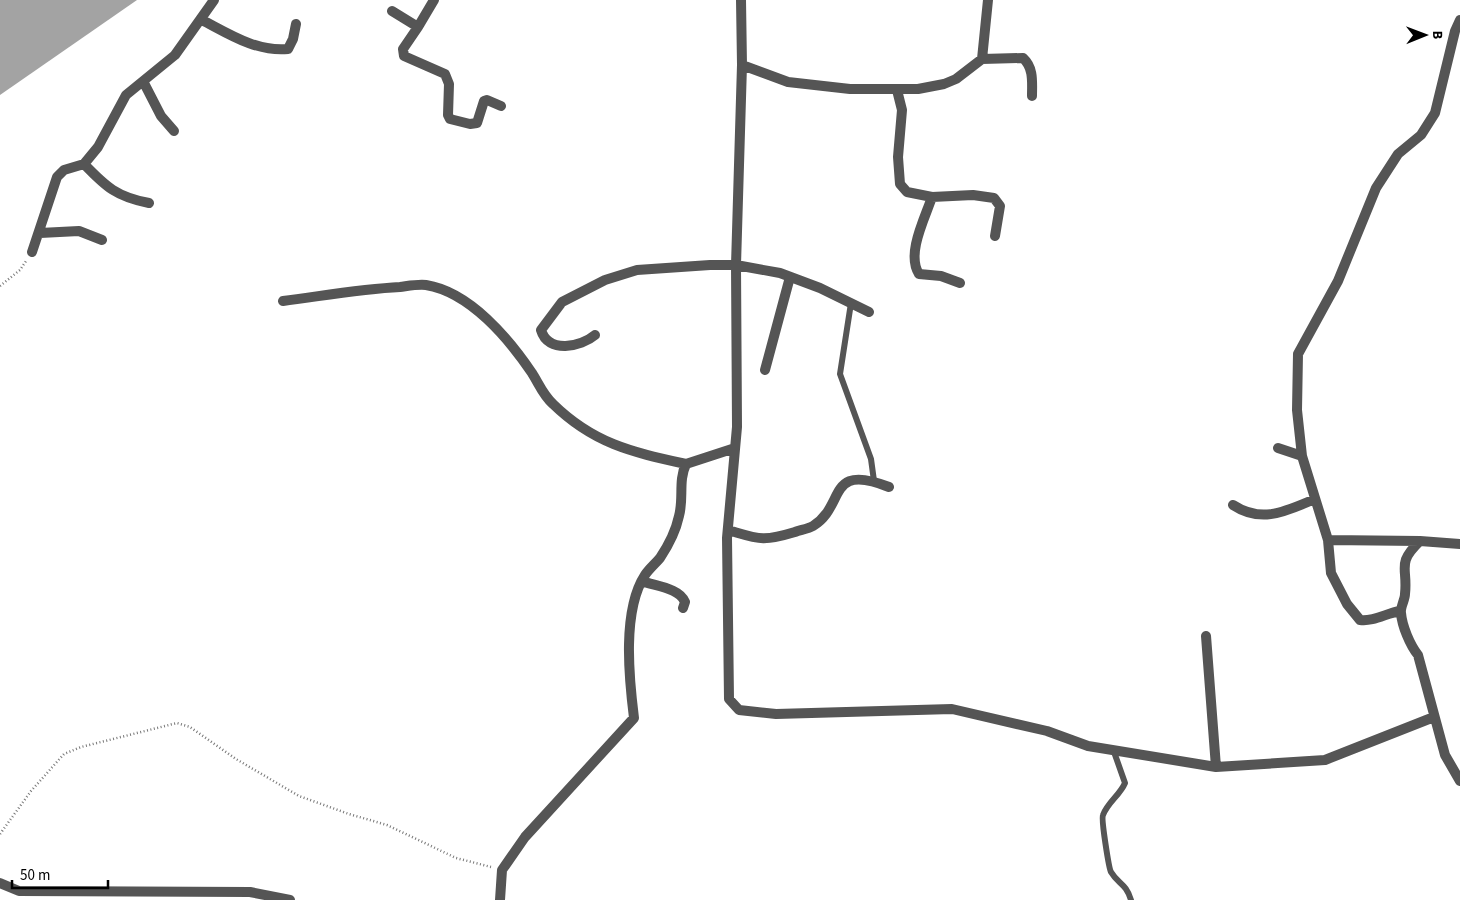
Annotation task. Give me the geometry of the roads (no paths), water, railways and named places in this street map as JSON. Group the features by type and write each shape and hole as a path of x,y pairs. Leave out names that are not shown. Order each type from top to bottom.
{"street":[{"path":"32,252 40,233 57,177 64,170 84,164 98,147 126,95 144,83 175,55 202,20 214,0"},
{"path":"434,0 403,49 404,56 445,74 449,84 448,115 450,119 470,124 477,123 484,101 487,100 500,106"},
{"path":"741,0 742,65 736,265 737,427 728,530 729,699 740,710 776,714 952,710 1047,731 1088,746 1113,748 1216,767 1325,760 1434,717"},
{"path":"982,59 988,0"},
{"path":"392,11 418,27"},
{"path":"202,20 242,41 274,50 288,49 294,40 296,24"},
{"path":"1400,611 1386,613 1367,621 1360,620 1347,604 1331,573 1328,540 1302,456 1297,410 1298,354 1338,281 1376,188 1398,154 1421,135 1435,113 1455,31 1460,20"},
{"path":"742,65 788,82 850,89 897,90 918,89 944,84 956,79 982,59 1023,58 1029,64 1032,96"},
{"path":"144,83 161,116 174,131"},
{"path":"897,90 902,110 898,157 900,184 907,192 932,197 973,195 994,198 1000,206 995,236"},
{"path":"84,164 106,187 130,200 150,203"},
{"path":"932,197 916,247 915,268 919,274 941,276 960,283"},
{"path":"40,233 79,231 102,240"},
{"path":"595,335 588,340 560,347 543,337 541,330 562,302 605,280 637,270 710,264 736,265 790,276 869,312"},
{"path":"765,370 790,276"},
{"path":"283,301 381,288 426,285 446,292 477,310 506,337 547,397 591,435 635,452 686,464 735,448"},
{"path":"1278,448 1302,456"},
{"path":"500,900 502,870 525,837 634,718 631,696 631,618 642,581 660,557 680,515 681,475 686,464"},
{"path":"728,530 765,540 812,527 824,517 839,489 852,481 869,479 889,487"},
{"path":"1233,505 1245,513 1265,515 1276,514 1315,499"},
{"path":"1328,540 1420,541 1460,544"},
{"path":"1420,541 1410,550 1405,560 1403,568 1406,592 1400,611 1412,647 1418,655 1445,755 1460,781"},
{"path":"642,581 676,592 683,597 685,602 683,608"},
{"path":"1206,636 1216,767"},
{"path":"0,883 19,891 250,892 290,900"}],"lane":[{"path":"851,303 840,374 870,459 874,481"},
{"path":"1113,748 1125,783 1122,790 1103,813 1101,820 1112,873 1126,886 1131,900"}]}
